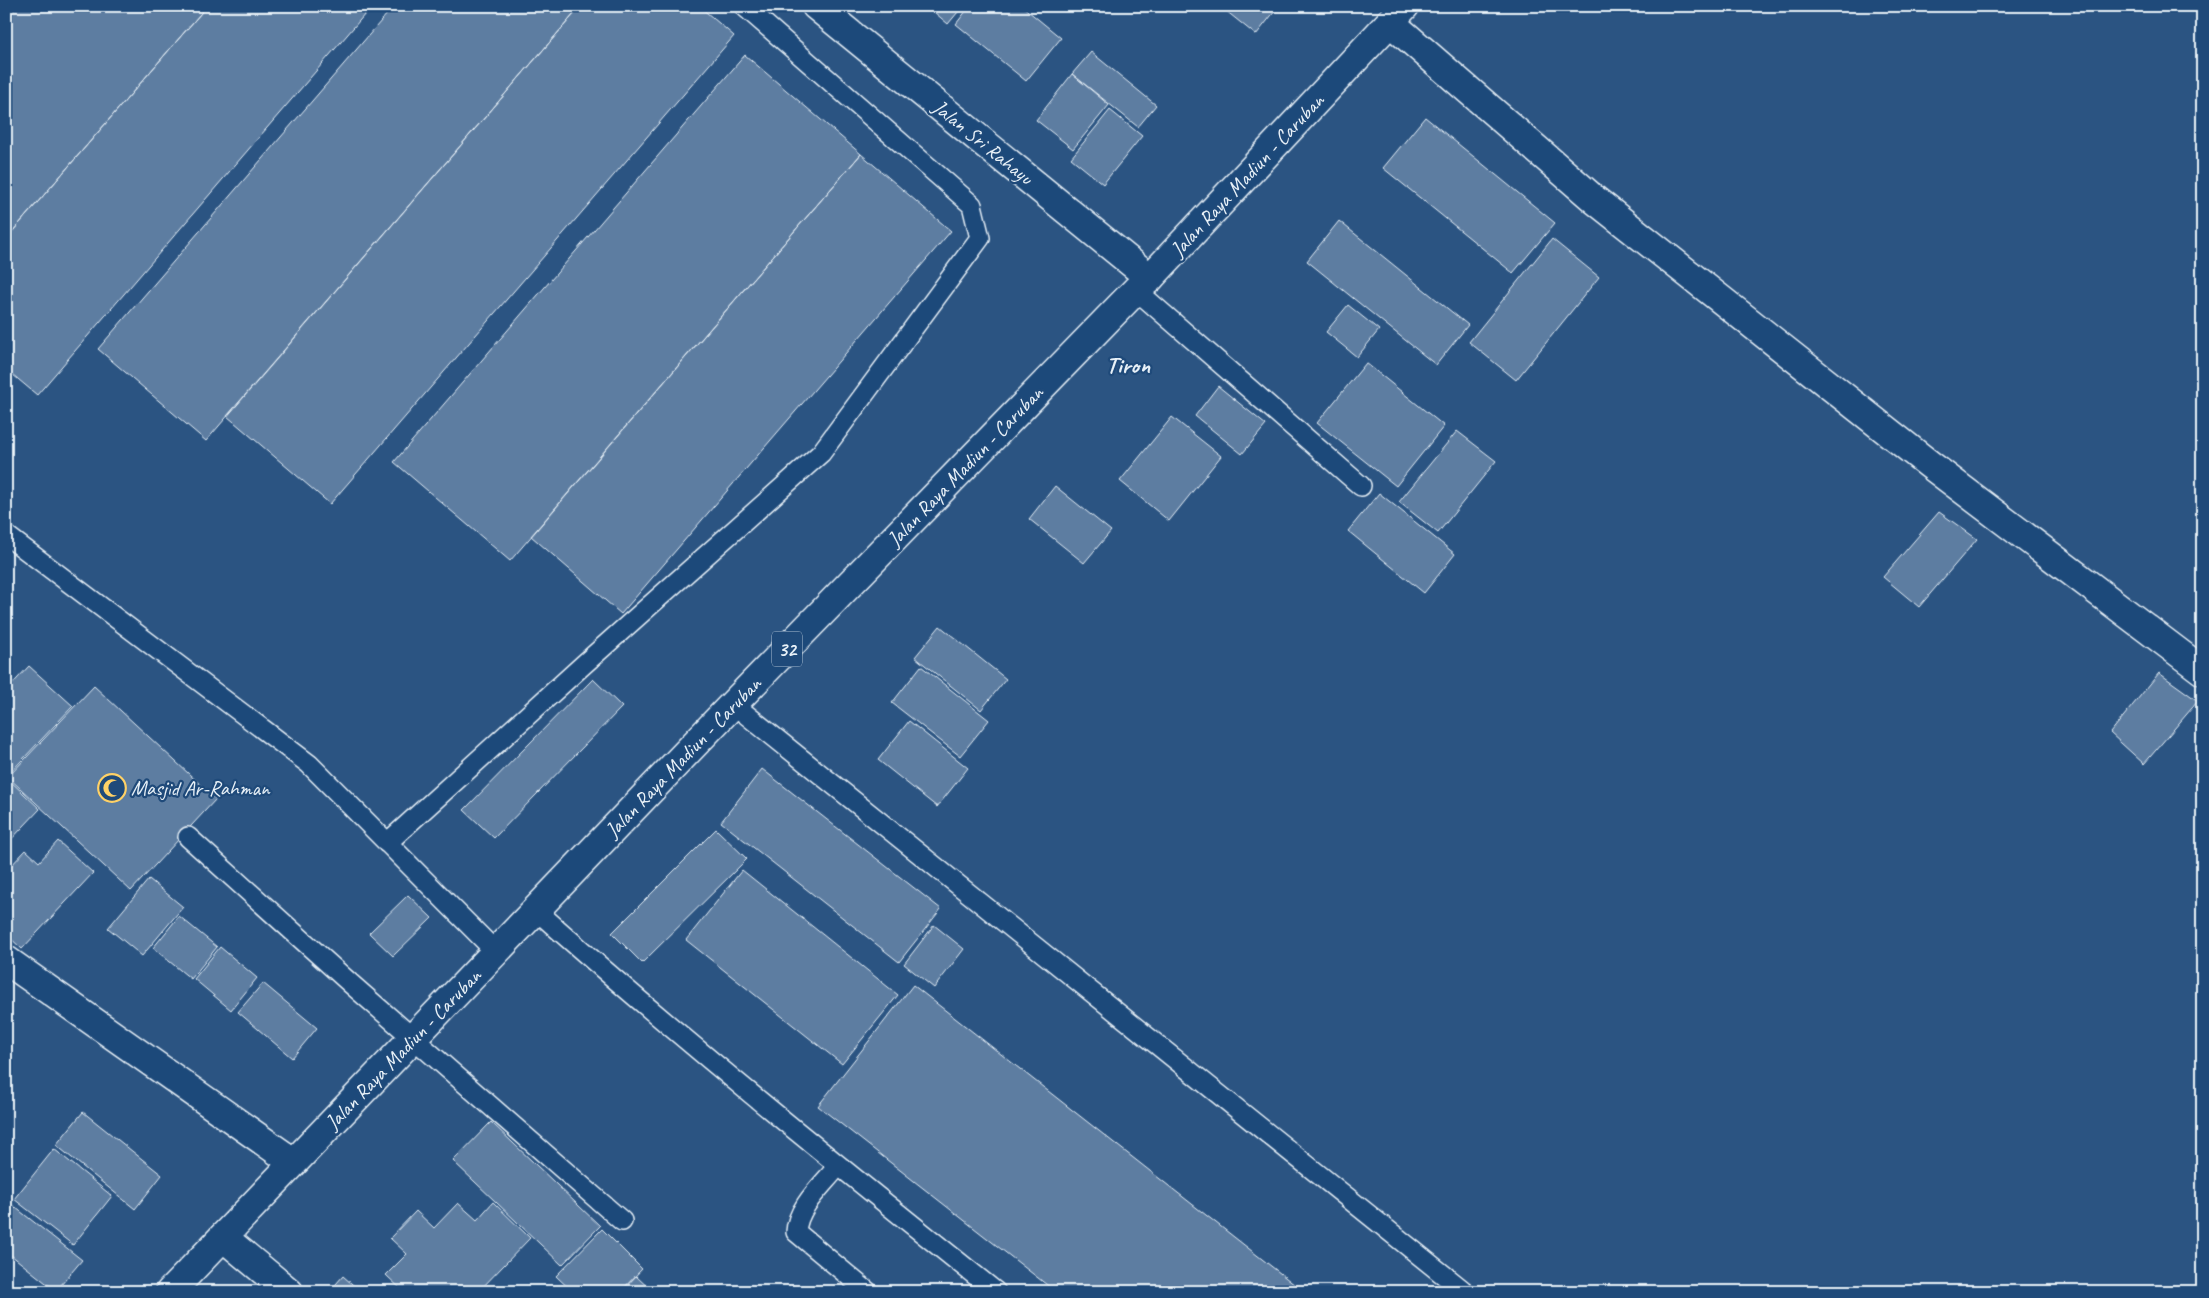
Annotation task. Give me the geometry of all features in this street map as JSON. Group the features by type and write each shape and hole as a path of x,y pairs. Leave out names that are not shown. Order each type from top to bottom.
{"main road":[{"name":"Jalan Sri Rahayu","path":"816,6 1143,284"},
{"name":"Jalan Raya Madiun - Caruban","path":"170,1292 733,704 1143,284 1398,14"},
{"path":"1398,14 1595,200 1929,464 2203,671"},
{"path":"6,960 293,1162"},
{"path":"223,1237 289,1292"}],"lane":[{"path":"387,843 575,671 821,453 980,238 972,205 744,6"},
{"path":"1143,284 1361,486"},
{"path":"6,536 309,764 496,952"},
{"path":"733,704 1465,1292"},
{"path":"188,837 622,1221"},
{"path":"536,910 601,968 838,1166 996,1292"},
{"path":"838,1166 801,1212 796,1221 796,1232 868,1292"}],"building":[{"path":"17,6 207,6 6,239 6,18"},
{"path":"207,6 372,6 37,395 6,369 6,239"},
{"path":"394,6 581,6 206,441 98,349"},
{"path":"581,6 699,6 734,36 330,504 227,416"},
{"path":"927,6 963,6 948,24"},
{"path":"970,6 1022,6 1061,38 1026,81 956,24"},
{"path":"1220,6 1279,6 1256,35"},
{"path":"1091,52 1156,105 1138,127 1072,74"},
{"path":"745,55 861,154 510,561 394,462"},
{"path":"1072,74 1109,105 1073,149 1036,120"},
{"path":"1110,110 1142,136 1103,184 1071,158"},
{"path":"1425,117 1555,223 1513,273 1383,168"},
{"path":"861,154 951,231 621,614 531,536"},
{"path":"1339,221 1468,325 1436,365 1307,261"},
{"path":"1552,239 1599,277 1516,380 1469,342"},
{"path":"1348,305 1379,330 1357,357 1326,332"},
{"path":"1366,363 1444,426 1396,486 1317,423"},
{"path":"1218,386 1266,425 1242,454 1195,416"},
{"path":"1172,417 1221,456 1169,521 1120,481"},
{"path":"1457,431 1496,461 1438,533 1399,502"},
{"path":"1055,486 1111,531 1084,563 1029,519"},
{"path":"1379,493 1455,554 1424,593 1348,531"},
{"path":"1939,512 1977,539 1919,607 1883,577"},
{"path":"940,626 1006,679 981,710 915,657"},
{"path":"29,666 73,706 6,777 6,691"},
{"path":"921,666 989,720 960,756 892,703"},
{"path":"2159,673 2198,701 2144,764 2110,733"},
{"path":"593,679 622,707 494,838 464,810"},
{"name":"Masjid Ar-Rahman","path":"94,686 216,799 131,891 8,777"},
{"path":"909,721 968,768 937,807 878,760"},
{"path":"762,769 941,909 899,962 721,822"},
{"path":"7,778 40,809 6,845 6,780"},
{"path":"716,829 747,859 642,963 612,933"},
{"path":"58,841 93,873 22,949 6,934 6,871 26,850 39,862"},
{"path":"742,870 898,995 842,1064 686,940"},
{"path":"149,879 183,907 142,956 108,928"},
{"path":"408,895 432,918 393,956 369,933"},
{"path":"179,916 217,947 191,979 153,948"},
{"path":"934,925 964,949 934,988 904,964"},
{"path":"220,947 257,978 231,1010 194,979"},
{"path":"263,983 317,1028 292,1058 238,1012"},
{"path":"913,985 1304,1292 1056,1292 818,1106"},
{"path":"83,1112 162,1175 135,1209 56,1145"},
{"path":"491,1122 600,1226 562,1265 453,1161"},
{"path":"54,1149 112,1196 73,1245 14,1199"},
{"path":"6,1200 82,1260 56,1291 6,1251"},
{"path":"493,1202 530,1238 478,1292 404,1292 386,1275 407,1254 390,1238 416,1211 434,1228 458,1203 477,1220"},
{"path":"602,1229 642,1269 620,1292 573,1292 556,1276"},
{"path":"343,1276 361,1292 329,1292"},
{"path":"636,1276 653,1292 621,1292"}],"place":[{"name":"Masjid Ar-Rahman","path":"112,788"}],"district":[{"name":"Tiron","path":"1128,365"}]}
